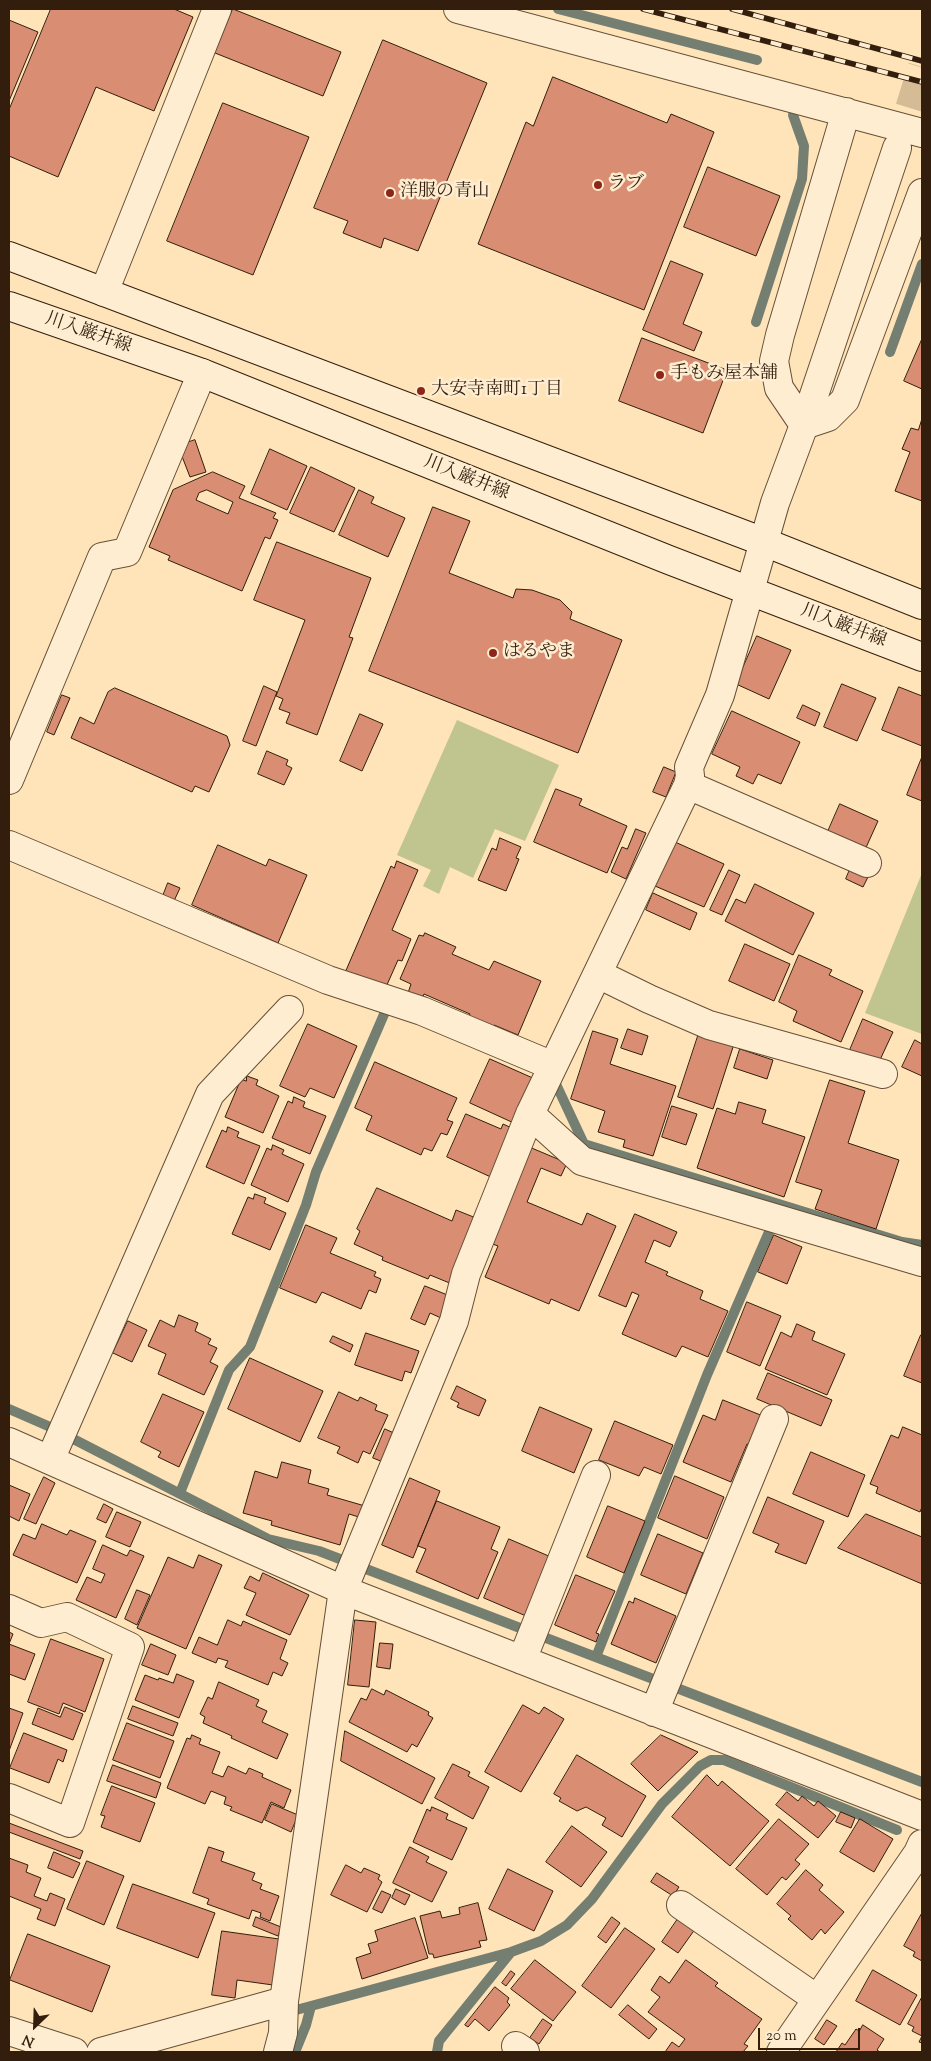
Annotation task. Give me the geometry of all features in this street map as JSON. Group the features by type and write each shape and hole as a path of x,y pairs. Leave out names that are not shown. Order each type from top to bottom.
{"street":[{"path":"104,292 217,9"},
{"path":"458,9 922,133"},
{"path":"804,425 779,388 774,361 846,112"},
{"path":"101,2052 282,2024 350,1572 454,1321 466,1274 530,1114 688,784 690,776 688,768 720,695 775,503 804,425 897,148"},
{"path":"804,425 828,416 845,400 922,193"},
{"path":"9,256 764,542 922,605"},
{"name":"川入巌井線","path":"9,306 202,373 669,560 922,657"},
{"path":"9,780 102,557 128,552 202,373"},
{"path":"688,784 867,863"},
{"path":"9,845 328,980 422,1011 548,1075"},
{"path":"598,974 709,1025 883,1074"},
{"path":"58,1442 210,1094 289,1010"},
{"path":"530,1114 582,1161 922,1262"},
{"path":"661,1693 774,1419"},
{"path":"9,1442 58,1442 350,1572 661,1693 922,1816"},
{"path":"530,1641 596,1475"},
{"path":"9,1609 41,1623 68,1617 130,1647 70,1823 9,1798"},
{"path":"781,2052 922,1844"},
{"path":"681,1905 817,1999"},
{"path":"9,2031 74,2052"}],"green space":[{"path":"457,720 559,765 525,841 495,829 473,878 450,867 439,894 423,886 431,870 397,855"},
{"path":"922,873 922,1034 865,1013"}],"building":[{"path":"51,9 174,9 193,17 154,111 96,87 58,177 9,156 9,110"},
{"path":"233,9 341,52 323,96 215,53"},
{"path":"9,20 38,32 9,101"},
{"path":"383,40 487,83 418,251 384,238 381,248 343,233 348,221 314,208"},
{"path":"553,77 667,123 671,114 714,132 644,310 478,244 526,122 533,126"},
{"path":"223,103 309,137 253,275 167,241"},
{"path":"708,167 780,196 756,256 684,227"},
{"path":"671,261 703,274 683,324 702,332 694,351 643,330"},
{"path":"642,338 727,370 703,433 619,401"},
{"path":"922,339 922,389 904,381"},
{"path":"922,419 922,501 895,491 910,452 902,449 911,428 918,430"},
{"path":"195,440 206,472 190,477 178,446"},
{"path":"270,449 307,466 287,510 251,494"},
{"path":"311,467 355,488 334,532 290,513"},
{"path":"213,472 245,486 239,498 276,513 273,518 278,520 270,539 265,537 242,591 168,560 170,556 149,547 173,490","holes":["207,490 233,502 228,514 196,500 199,493"]},
{"path":"359,490 374,497 371,503 405,518 388,557 339,535"},
{"path":"433,507 470,521 449,573 513,598 516,589 532,590 560,600 572,612 570,619 622,640 578,753 369,671"},
{"path":"277,542 371,578 349,637 353,638 317,735 286,723 290,713 279,709 283,699 276,696 305,620 254,600"},
{"path":"757,636 791,650 769,699 736,684"},
{"path":"842,684 876,698 857,741 824,727"},
{"path":"264,686 277,692 256,746 243,741"},
{"path":"899,687 922,696 922,746 882,730"},
{"path":"115,688 227,736 230,745 209,792 195,786 192,792 71,738 80,717 94,724 108,692"},
{"path":"62,695 70,698 54,735 47,732"},
{"path":"803,705 820,713 815,726 797,718"},
{"path":"732,711 800,742 781,784 758,774 753,784 736,776 740,767 712,754"},
{"path":"360,714 383,724 362,771 340,761"},
{"path":"267,751 288,760 286,765 292,768 284,785 258,774"},
{"path":"922,757 922,801 907,795"},
{"path":"664,767 676,772 666,797 653,792"},
{"path":"556,789 582,799 579,805 627,826 607,873 534,842"},
{"path":"840,804 878,821 864,852 826,836"},
{"path":"636,829 646,833 626,879 611,872 622,847 627,849"},
{"path":"500,838 521,847 516,858 519,859 506,891 478,880 492,848 496,850"},
{"path":"675,842 724,864 704,907 655,886"},
{"path":"218,845 266,866 269,859 307,875 278,943 192,905"},
{"path":"397,861 418,870 392,930 411,939 402,961 398,960 386,987 356,974 354,980 344,975 391,866 394,868"},
{"path":"851,867 869,875 863,887 846,879"},
{"path":"729,870 740,875 722,915 710,910"},
{"path":"168,883 180,888 174,901 163,896"},
{"path":"755,884 814,913 793,955 725,921 736,899 745,903"},
{"path":"653,893 697,913 690,930 646,910"},
{"path":"425,933 456,947 452,954 489,970 494,961 541,981 518,1035 494,1025 492,1029 468,1018 470,1014 424,994 422,999 408,993 411,984 400,979 419,935 423,936"},
{"path":"745,944 790,964 774,1001 729,981"},
{"path":"799,955 832,970 829,975 863,991 841,1042 793,1021 797,1011 779,1002"},
{"path":"863,1019 893,1032 879,1062 850,1050"},
{"path":"308,1024 357,1046 334,1098 310,1088 305,1097 280,1086"},
{"path":"628,1029 648,1036 642,1055 621,1048"},
{"path":"593,1031 618,1039 610,1064 676,1086 653,1156 623,1147 625,1140 598,1132 605,1111 571,1099"},
{"path":"699,1033 734,1044 713,1109 678,1097"},
{"path":"915,1040 922,1044 922,1076 902,1067"},
{"path":"740,1049 773,1060 767,1079 734,1068"},
{"path":"490,1059 535,1079 516,1124 470,1103"},
{"path":"375,1062 457,1098 447,1120 453,1122 447,1135 441,1133 432,1151 424,1148 421,1155 366,1130 372,1116 355,1108"},
{"path":"247,1076 258,1080 256,1085 279,1096 263,1133 225,1117 241,1079 246,1081"},
{"path":"830,1080 865,1091 848,1143 899,1160 876,1229 815,1209 822,1190 796,1182"},
{"path":"294,1097 305,1102 303,1107 326,1116 310,1154 272,1138 288,1101 292,1103"},
{"path":"739,1102 766,1110 762,1123 805,1137 784,1197 697,1168 717,1108 735,1114"},
{"path":"672,1106 697,1114 686,1145 662,1137"},
{"path":"466,1114 501,1129 503,1124 514,1129 493,1178 447,1157"},
{"path":"228,1127 239,1132 237,1137 260,1146 244,1184 206,1167 222,1130 226,1132"},
{"path":"273,1145 284,1150 282,1154 304,1164 288,1202 251,1185 267,1148 271,1150"},
{"path":"527,1146 567,1163 561,1176 541,1168 527,1202 582,1225 587,1213 616,1226 579,1311 551,1299 549,1304 485,1277 498,1246 487,1242"},
{"path":"377,1188 452,1221 456,1210 476,1218 452,1284 430,1275 428,1279 382,1260 383,1257 354,1244 360,1231 357,1229"},
{"path":"255,1194 266,1198 264,1203 286,1213 270,1250 232,1234 248,1197 253,1199"},
{"path":"635,1214 677,1232 670,1247 654,1240 645,1262 668,1272 666,1275 703,1291 700,1299 728,1311 708,1357 682,1346 676,1357 622,1334 639,1295 632,1292 626,1307 599,1296"},
{"path":"306,1225 337,1238 330,1253 376,1272 374,1276 381,1279 376,1293 369,1290 361,1309 322,1292 316,1303 280,1288"},
{"path":"774,1235 802,1247 787,1284 758,1272"},
{"path":"425,1286 450,1296 441,1318 430,1313 425,1325 411,1319"},
{"path":"747,1302 781,1316 760,1366 727,1352"},
{"path":"179,1315 198,1323 195,1331 211,1339 208,1344 217,1348 210,1362 218,1366 204,1395 158,1374 166,1354 148,1346 160,1320 174,1327"},
{"path":"128,1321 147,1330 132,1362 113,1353"},
{"path":"797,1324 815,1332 812,1340 845,1354 827,1395 765,1369 781,1332 791,1337"},
{"path":"366,1333 419,1351 411,1373 405,1371 402,1381 355,1365"},
{"path":"922,1335 922,1383 904,1376"},
{"path":"333,1336 353,1345 350,1352 330,1342"},
{"path":"250,1358 323,1391 300,1442 228,1409"},
{"path":"768,1373 832,1400 821,1426 757,1399"},
{"path":"457,1386 486,1400 479,1416 457,1407 459,1403 451,1399"},
{"path":"339,1392 358,1401 360,1397 377,1405 375,1410 388,1415 370,1454 363,1451 358,1463 337,1453 340,1447 318,1438"},
{"path":"163,1394 204,1412 179,1467 158,1457 161,1452 141,1442"},
{"path":"723,1400 763,1416 750,1445 747,1444 731,1482 683,1462 703,1415 715,1420"},
{"path":"540,1407 592,1429 574,1473 522,1451"},
{"path":"615,1421 673,1445 661,1474 644,1467 639,1476 599,1460"},
{"path":"903,1427 922,1435 922,1507 920,1512 876,1493 878,1487 870,1484 891,1435 898,1438"},
{"path":"385,1429 396,1434 383,1462 373,1458"},
{"path":"811,1452 865,1475 848,1517 793,1494"},
{"path":"282,1462 311,1470 308,1483 329,1489 327,1495 365,1506 362,1518 349,1514 340,1545 271,1525 272,1521 243,1513 255,1471 277,1478"},
{"path":"675,1476 724,1497 707,1539 658,1518"},
{"path":"44,1477 55,1483 36,1524 24,1519"},
{"path":"410,1478 440,1491 413,1558 382,1545"},
{"path":"9,1485 30,1494 19,1521 9,1516"},
{"path":"768,1497 824,1521 806,1564 775,1552 779,1544 753,1533"},
{"path":"437,1501 500,1527 491,1549 498,1552 478,1599 416,1572 426,1549 418,1546"},
{"path":"104,1504 113,1509 106,1523 97,1519"},
{"path":"608,1506 645,1521 624,1573 587,1557"},
{"path":"117,1512 141,1522 130,1547 106,1537"},
{"path":"866,1514 922,1537 922,1584 838,1548"},
{"path":"42,1524 67,1535 70,1530 96,1541 77,1583 13,1555 23,1534 35,1539"},
{"path":"658,1534 703,1553 686,1594 641,1575"},
{"path":"509,1539 551,1557 526,1616 484,1598"},
{"path":"103,1545 127,1556 130,1550 144,1556 116,1618 76,1600 87,1577 101,1583 105,1574 93,1569"},
{"path":"199,1555 222,1565 186,1649 137,1628 168,1557 193,1568"},
{"path":"263,1573 309,1595 290,1635 246,1615 256,1593 244,1588 250,1576 259,1581"},
{"path":"576,1575 615,1591 596,1633 599,1634 596,1642 555,1625"},
{"path":"137,1590 150,1595 137,1625 125,1619"},
{"path":"635,1598 676,1616 656,1663 611,1644 629,1601 633,1603"},
{"path":"228,1620 241,1626 243,1621 287,1640 280,1659 288,1663 282,1676 273,1672 268,1685 225,1667 228,1661 218,1658 216,1663 192,1653 199,1637 217,1645"},
{"path":"355,1620 376,1622 369,1687 348,1685"},
{"path":"9,1632 13,1634 9,1644"},
{"path":"51,1639 104,1659 85,1712 63,1703 59,1714 28,1702"},
{"path":"380,1643 393,1644 390,1669 377,1667"},
{"path":"9,1644 35,1654 25,1680 9,1674"},
{"path":"151,1644 176,1655 168,1675 142,1665"},
{"path":"177,1674 194,1681 179,1718 135,1700 145,1675 173,1683"},
{"path":"219,1682 259,1700 256,1706 267,1711 262,1722 288,1734 277,1759 203,1723 205,1717 200,1714 208,1697 212,1699"},
{"path":"372,1689 384,1695 386,1690 429,1712 428,1715 433,1718 417,1747 412,1744 407,1752 349,1722 361,1698 366,1700"},
{"path":"523,1705 539,1714 544,1707 564,1719 521,1792 485,1772"},
{"path":"133,1706 178,1723 173,1736 128,1719"},
{"path":"65,1707 83,1714 73,1740 32,1724 38,1708 60,1717"},
{"path":"9,1708 23,1713 9,1751"},
{"path":"127,1723 174,1741 160,1778 113,1760"},
{"path":"345,1731 435,1778 422,1804 341,1761"},
{"path":"24,1733 67,1750 63,1762 58,1759 49,1783 10,1768"},
{"path":"192,1735 201,1739 199,1744 220,1752 212,1773 223,1777 228,1766 246,1774 249,1768 263,1774 262,1777 291,1790 284,1808 271,1802 262,1823 230,1810 232,1807 224,1804 226,1797 211,1791 205,1804 167,1788 187,1738 190,1739"},
{"path":"661,1735 698,1752 658,1791 631,1764"},
{"path":"577,1755 646,1796 622,1837 602,1825 606,1818 586,1807 577,1811 559,1801 561,1798 554,1794"},
{"path":"453,1764 470,1772 468,1776 489,1787 473,1819 435,1798"},
{"path":"113,1765 161,1783 156,1798 107,1781"},
{"path":"707,1775 718,1786 722,1781 769,1821 730,1866 672,1817"},
{"path":"112,1786 155,1803 140,1842 101,1827 105,1816 101,1815"},
{"path":"787,1792 798,1801 802,1796 814,1806 818,1801 836,1816 818,1838 776,1805"},
{"path":"272,1804 298,1815 291,1832 265,1820"},
{"path":"432,1807 448,1814 446,1819 467,1828 452,1860 413,1842 427,1809 430,1811"},
{"path":"841,1812 855,1818 851,1828 836,1822"},
{"path":"779,1819 809,1844 795,1860 800,1864 786,1880 782,1877 767,1895 736,1869"},
{"path":"860,1819 893,1839 874,1872 840,1852"},
{"path":"9,1823 83,1851 80,1859 9,1832"},
{"path":"572,1826 607,1852 581,1887 546,1862"},
{"path":"209,1847 224,1852 221,1861 255,1873 252,1880 262,1884 260,1889 279,1896 270,1921 260,1917 261,1913 252,1910 249,1919 207,1904 209,1899 193,1893"},
{"path":"410,1847 429,1857 426,1862 447,1872 432,1902 393,1883"},
{"path":"54,1852 80,1863 73,1878 48,1868"},
{"path":"9,1858 28,1865 26,1872 41,1878 34,1896 47,1901 50,1893 65,1899 55,1926 37,1919 41,1909 9,1896"},
{"path":"87,1861 124,1876 104,1925 67,1909"},
{"path":"346,1865 361,1873 364,1868 380,1875 378,1879 382,1882 367,1912 331,1895"},
{"path":"508,1869 553,1891 534,1931 489,1909"},
{"path":"806,1870 823,1885 819,1890 844,1912 825,1934 821,1929 812,1940 788,1919 791,1916 777,1904"},
{"path":"657,1873 679,1887 673,1896 651,1882"},
{"path":"133,1884 215,1913 198,1958 117,1928"},
{"path":"396,1889 410,1895 405,1905 392,1898"},
{"path":"382,1891 391,1895 382,1913 373,1909"},
{"path":"478,1903 487,1940 479,1941 481,1947 434,1958 433,1954 429,1954 420,1916 440,1911 442,1918 460,1914 459,1908"},
{"path":"682,1913 698,1925 678,1953 662,1942"},
{"path":"922,1913 922,1961 913,1956 915,1952 904,1946"},
{"path":"256,1917 281,1927 278,1936 253,1926"},
{"path":"612,1917 620,1923 606,1943 598,1937"},
{"path":"415,1918 428,1958 362,1979 356,1958 371,1953 368,1944 378,1941 375,1931"},
{"path":"625,1928 655,1949 611,2008 582,1986"},
{"path":"222,1931 279,1939 273,1985 237,1980 235,1998 212,1995"},
{"path":"28,1934 110,1966 92,2012 10,1980"},
{"path":"535,1960 576,1992 553,2021 511,1989"},
{"path":"686,1960 718,1983 715,1986 762,2019 744,2044 748,2046 743,2052 665,2052 672,2042 679,2047 685,2039 648,2012 660,1997 651,1990 660,1976 669,1983"},
{"path":"873,1970 917,1995 900,2025 856,2001"},
{"path":"511,1971 515,1974 506,1986 502,1983"},
{"path":"495,1987 509,1998 507,2002 510,2005 489,2031 475,2019 468,2027 465,2025"},
{"path":"922,1997 922,2036 912,2031 914,2027 908,2024"},
{"path":"628,2005 657,2029 649,2039 619,2015"},
{"path":"543,2019 552,2025 539,2044 530,2038"},
{"path":"827,2020 837,2026 824,2045 815,2039"},
{"path":"863,2025 884,2039 877,2050 880,2052 836,2052 842,2043 845,2045 856,2029 859,2031"}],"waterway":[{"path":"558,9 757,60"},
{"path":"756,322 802,179 804,146 793,115"},
{"path":"890,352 922,264"},
{"path":"180,1493 229,1370 250,1347 306,1205 316,1172 385,1012"},
{"path":"550,1080 555,1082 584,1144 902,1242 922,1245"},
{"path":"596,1657 707,1375 772,1225"},
{"path":"9,1409 48,1426 268,1539 319,1551 922,1782"},
{"path":"285,2013 511,1952 541,1941 567,1925 592,1899 662,1804 700,1766 711,1760 724,1760 897,1830"},
{"path":"437,2052 439,2041 511,1952"},
{"path":"295,2052 306,2025 311,2006"}],"tunnel":[{"path":"897,148 922,67"}],"railway":[{"path":"643,9 922,82"},
{"path":"732,9 922,61"}],"place":[{"name":"ラブ","path":"598,185"},
{"name":"洋服の青山","path":"390,193"},
{"name":"手もみ屋本舗","path":"660,375"},
{"name":"大安寺南町1丁目","path":"421,391"},
{"name":"はるやま","path":"493,653"}]}
